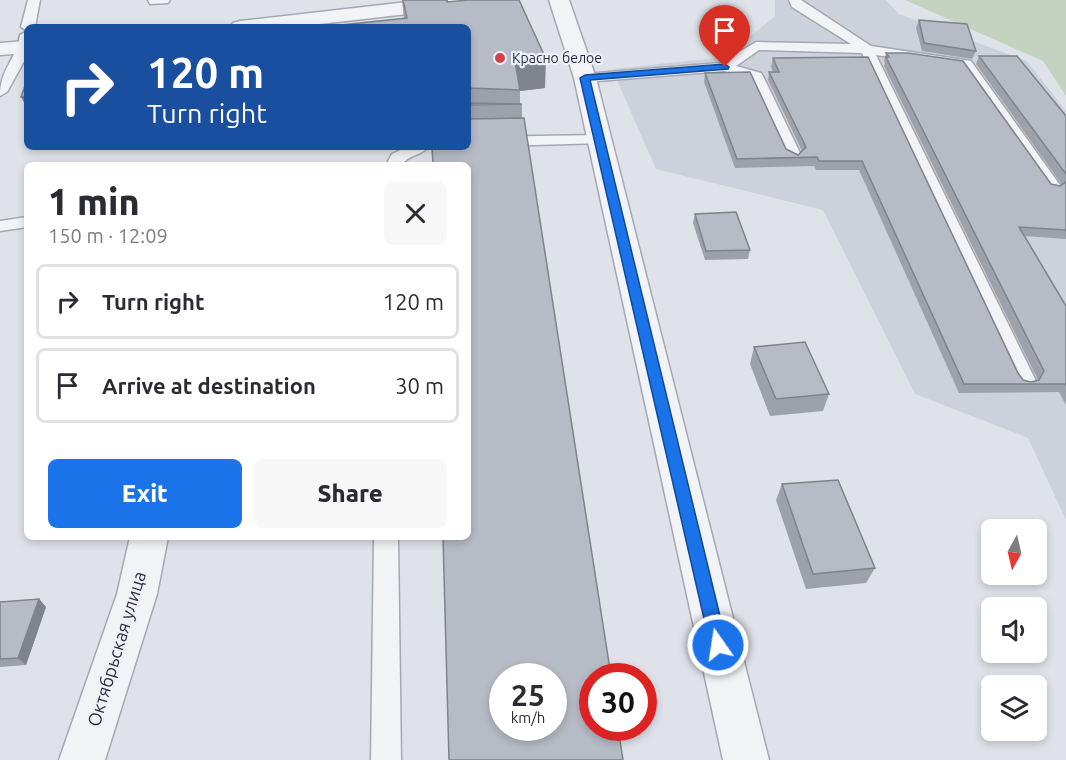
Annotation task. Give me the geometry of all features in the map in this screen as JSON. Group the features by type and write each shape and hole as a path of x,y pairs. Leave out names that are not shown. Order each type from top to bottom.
{"street":[{"path":"266,24 477,0"},
{"path":"559,0 585,78 746,760"},
{"path":"0,49 24,40"},
{"name":"Октябрьская улица","path":"82,760 137,594 148,540"}],"lane":[{"path":"30,24 34,0"},
{"path":"154,1 164,0"},
{"path":"795,0 796,4 867,49 1025,381"},
{"path":"0,92 24,45"},
{"path":"725,67 756,46 867,49 966,64 1054,188"},
{"path":"585,78 725,67 756,76 794,157"},
{"path":"503,126 597,134"},
{"path":"471,142 597,134"},
{"path":"396,162 398,157 413,150"},
{"path":"0,226 24,222"},
{"path":"386,540 386,760"}],"shaded area":[{"path":"775,0 886,0 899,14 1027,61 1066,111 1066,520 1028,438 915,394 823,210 656,169 612,69 725,57 775,16"}],"green space":[{"path":"905,0 1066,0 1066,96 1043,61"}],"building":[{"path":"403,0 447,0 447,2 519,0 546,59 515,62 520,90 471,88 471,24 350,24 407,18"},
{"path":"919,20 967,24 976,51 924,43"},
{"path":"886,53 908,53 963,61 1051,184 1060,186 1066,182 1066,230 1019,227 1066,306 1066,385 964,384 862,161 819,161 817,157 737,159 705,73 750,72 786,149 798,155 806,147 769,72 779,72 773,58 868,57 1018,373 1023,380 1031,382 1039,380 1044,371"},
{"path":"979,56 1017,56 1066,116 1066,174"},
{"path":"471,103 522,104 471,105"},
{"path":"524,118 609,663 579,663 579,741 620,741 623,760 449,760 443,540 471,540 471,162 433,162 432,150 471,150 471,119"},
{"path":"736,212 750,250 706,251 695,214"},
{"path":"805,342 829,394 776,399 754,347"},
{"path":"838,480 875,568 813,574 782,484"},
{"path":"39,599 18,658 0,659 0,602"}],"place":[{"name":"Красно белое","path":"500,58"}],"route":[{"path":"718,645 585,78 725,67"}]}
